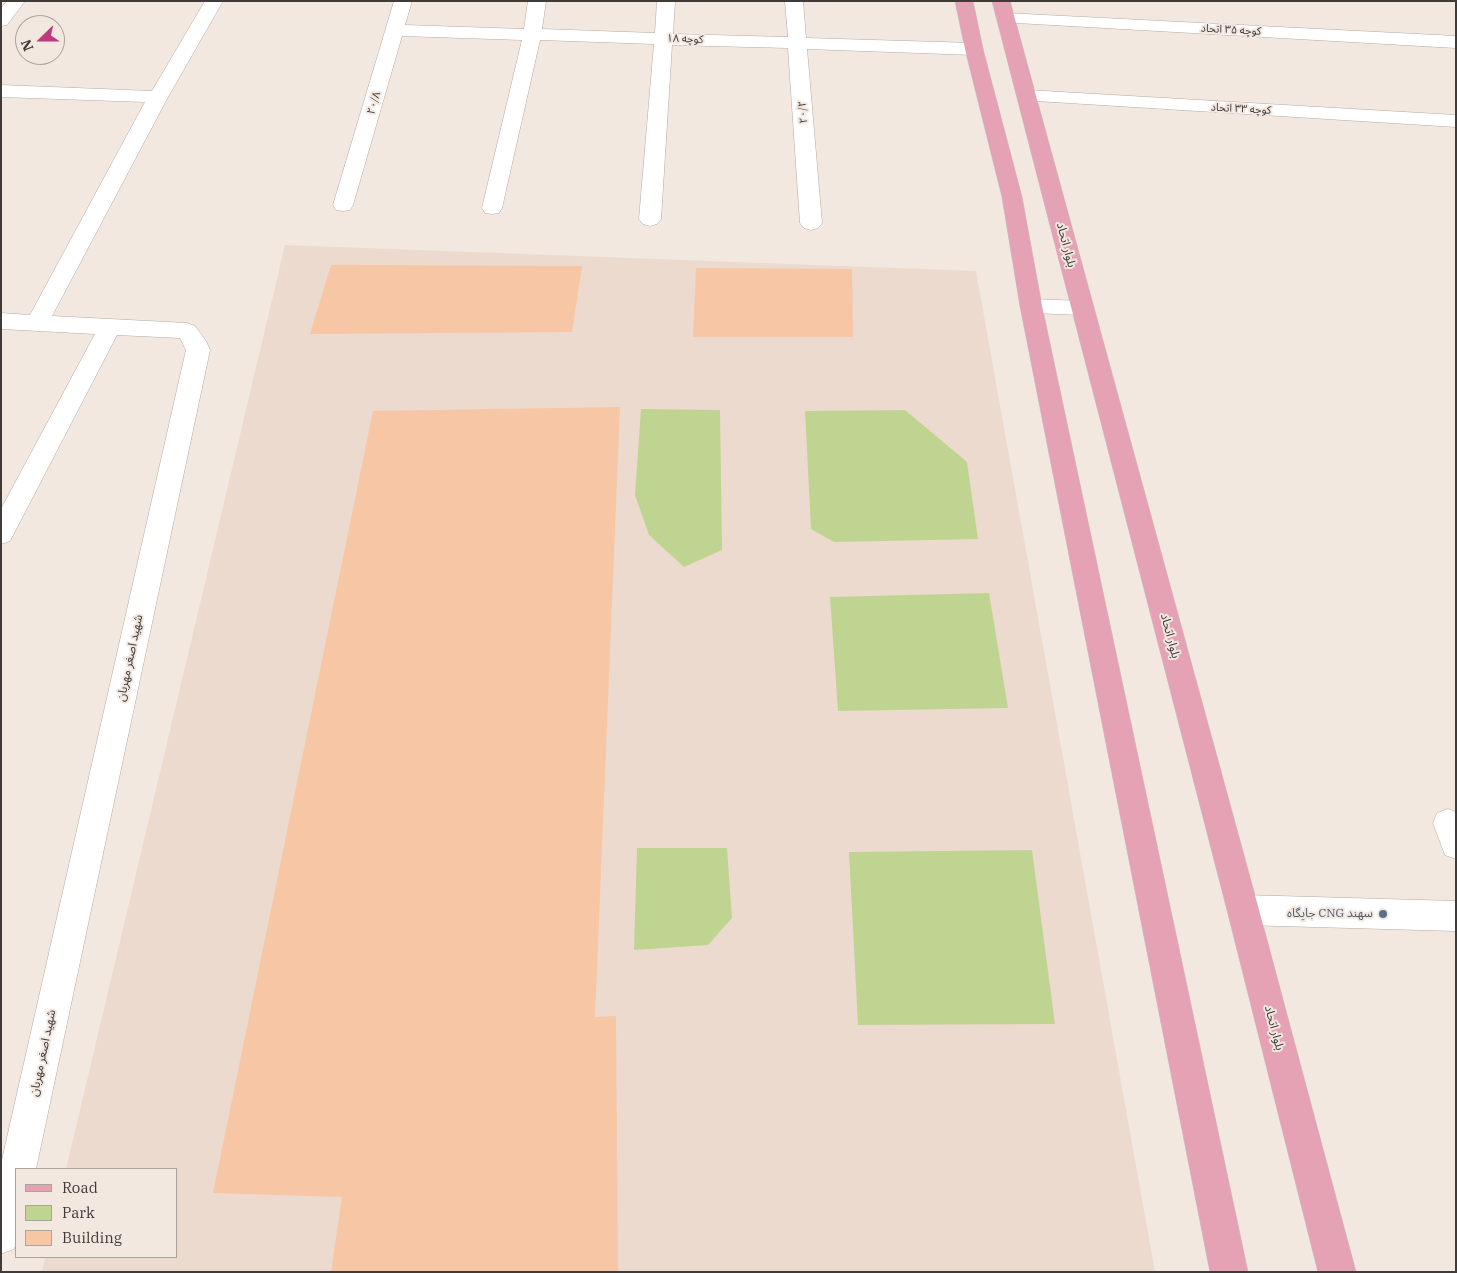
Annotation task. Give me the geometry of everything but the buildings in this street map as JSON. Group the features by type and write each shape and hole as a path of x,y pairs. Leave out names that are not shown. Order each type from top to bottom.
{"main road":[{"path":"964,1 974,49 1012,197 1030,306 1229,1272"},
{"name":"بلوار اتحاد","path":"1003,10 1243,910 1337,1272"}],"street":[{"path":"1,21 16,1"},
{"path":"36,324 158,97 214,1"},
{"name":"۲۰/۸","path":"343,205 403,1"},
{"path":"492,208 532,34 537,1"},
{"path":"650,219 666,1"},
{"name":"۲۰/۲","path":"794,1 812,223"},
{"name":"کوچه ۳۵ اتحاد","path":"1003,10 1456,42"},
{"name":"کوچه ۱۸","path":"396,30 974,49"},
{"path":"1,91 158,97"},
{"name":"کوچه ۳۳ اتحاد","path":"1027,96 1456,122"},
{"path":"1030,306 1083,308"},
{"name":"شهید اصغر مهربان","path":"1,321 187,331 195,340 198,350 18,1168"},
{"path":"1,534 109,328"},
{"path":"1243,910 1456,916"},
{"path":"1,1236 15,1180"}],"shaded area":[{"path":"285,245 976,271 1155,1272 42,1272 45,1258 178,1258 178,1168 66,1168"}],"green space":[{"path":"641,409 720,410 722,550 684,567 649,535 635,495"},
{"path":"905,410 967,462 978,539 834,542 811,529 805,411"},
{"path":"989,593 1008,708 838,711 830,597"},
{"path":"637,848 727,848 732,918 708,945 634,950"},
{"path":"1032,850 1055,1024 858,1025 849,852"}],"place":[{"name":"جایگاه CNG سهند","path":"1383,914"}]}
